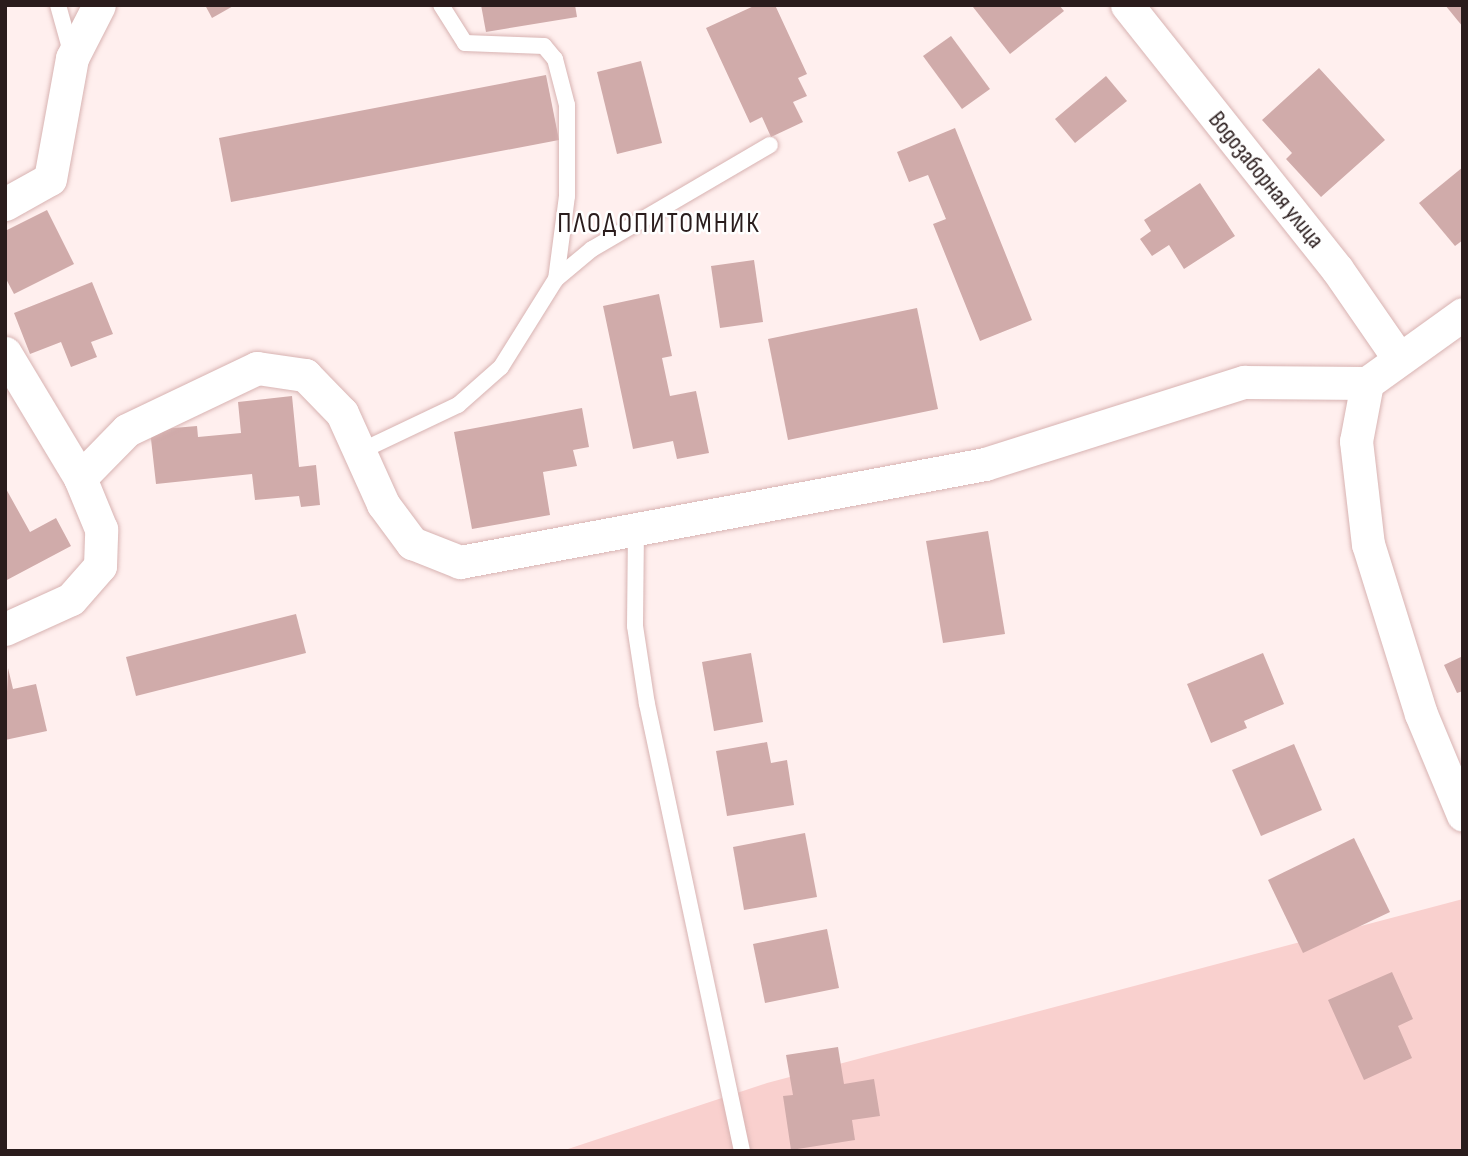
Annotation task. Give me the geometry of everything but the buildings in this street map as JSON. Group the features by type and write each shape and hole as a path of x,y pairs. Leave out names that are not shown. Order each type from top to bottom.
{"street":[{"path":"5,204 50,179 72,58 99,5"},
{"name":"Водозаборная улица","path":"1127,5 1337,269 1399,359"},
{"path":"80,478 127,430 257,368 305,375 342,413 383,504 412,543 460,562 985,464 1244,382 1367,383 1463,314"},
{"path":"5,353 80,478 101,529 100,566 71,599 5,629"},
{"path":"1367,383 1356,441 1368,544 1421,715 1463,816"}],"lane":[{"path":"58,5 72,58"},
{"path":"441,5 465,43 544,46 555,60 567,104 567,196 556,279"},
{"path":"359,452 458,405 476,390 502,367 556,279 592,249 770,145"},
{"path":"636,529 635,626 647,704 742,1151"}],"shaded area":[{"path":"1463,899 1463,1151 562,1151 767,1083"}],"district":[{"name":"ПЛОДОПИТОМНИК","path":"659,224"}]}
